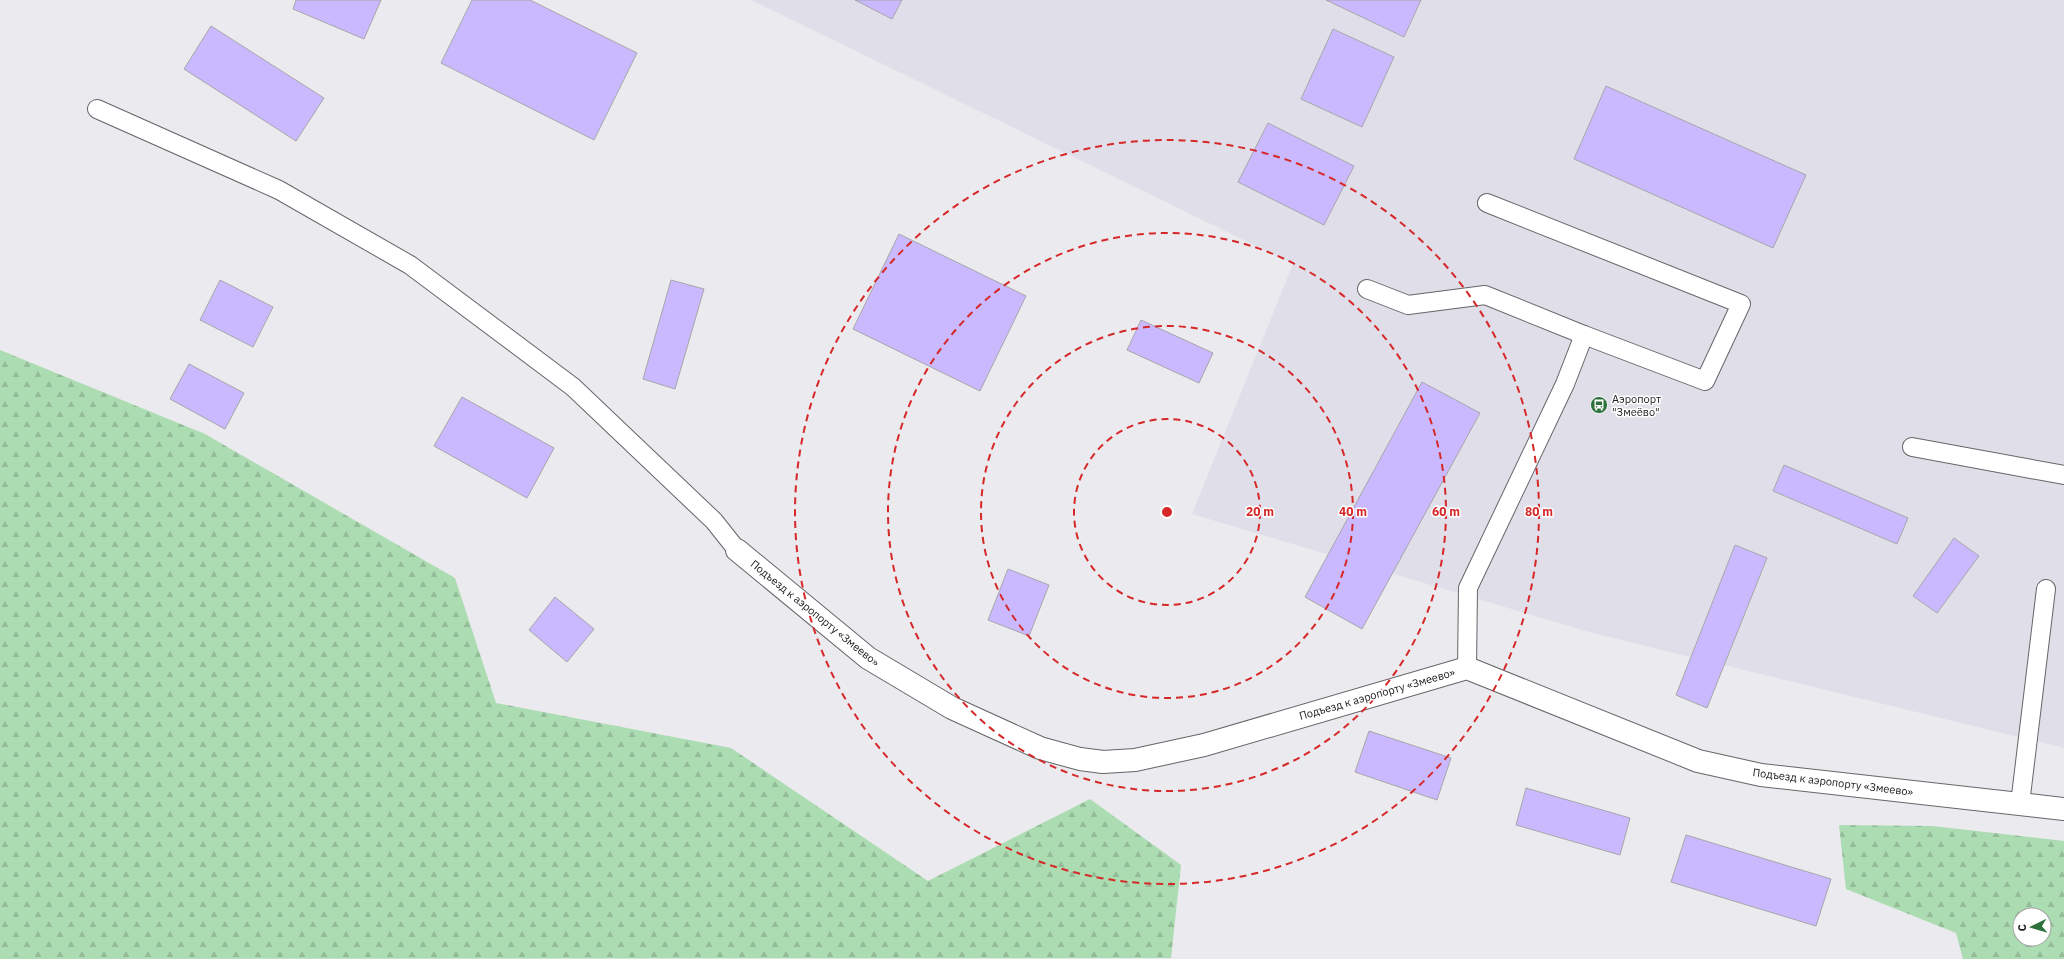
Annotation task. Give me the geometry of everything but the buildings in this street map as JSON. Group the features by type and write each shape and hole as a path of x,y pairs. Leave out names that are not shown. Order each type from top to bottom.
{"street":[{"name":"Подъезд к аэропорту «Змеево»","path":"737,550 868,658 952,708 1040,748 1080,759 1103,762 1135,760 1204,745 1467,668 1698,761 1761,775 2064,809"}],"lane":[{"path":"97,108 279,190 410,265 573,387 714,522 737,550"},
{"path":"1367,289 1408,304 1485,295 1584,336 1705,381 1741,304 1487,202"},
{"path":"1467,668 1468,588 1565,384 1584,336"},
{"path":"1912,447 2064,475"},
{"path":"2020,804 2046,589"}],"shaded area":[{"path":"751,0 2064,0 2064,748 1589,632 1192,514 1293,264"}],"green space":[{"path":"0,350 205,434 455,578 496,703 731,748 928,881 1090,799 1181,865 1171,958 0,959"},
{"path":"1839,825 1932,826 2064,841 2064,959 1963,959 1956,933 1846,889"}],"place":[{"name":"Аэропорт \"Змеёво\"","path":"1599,405"}]}
